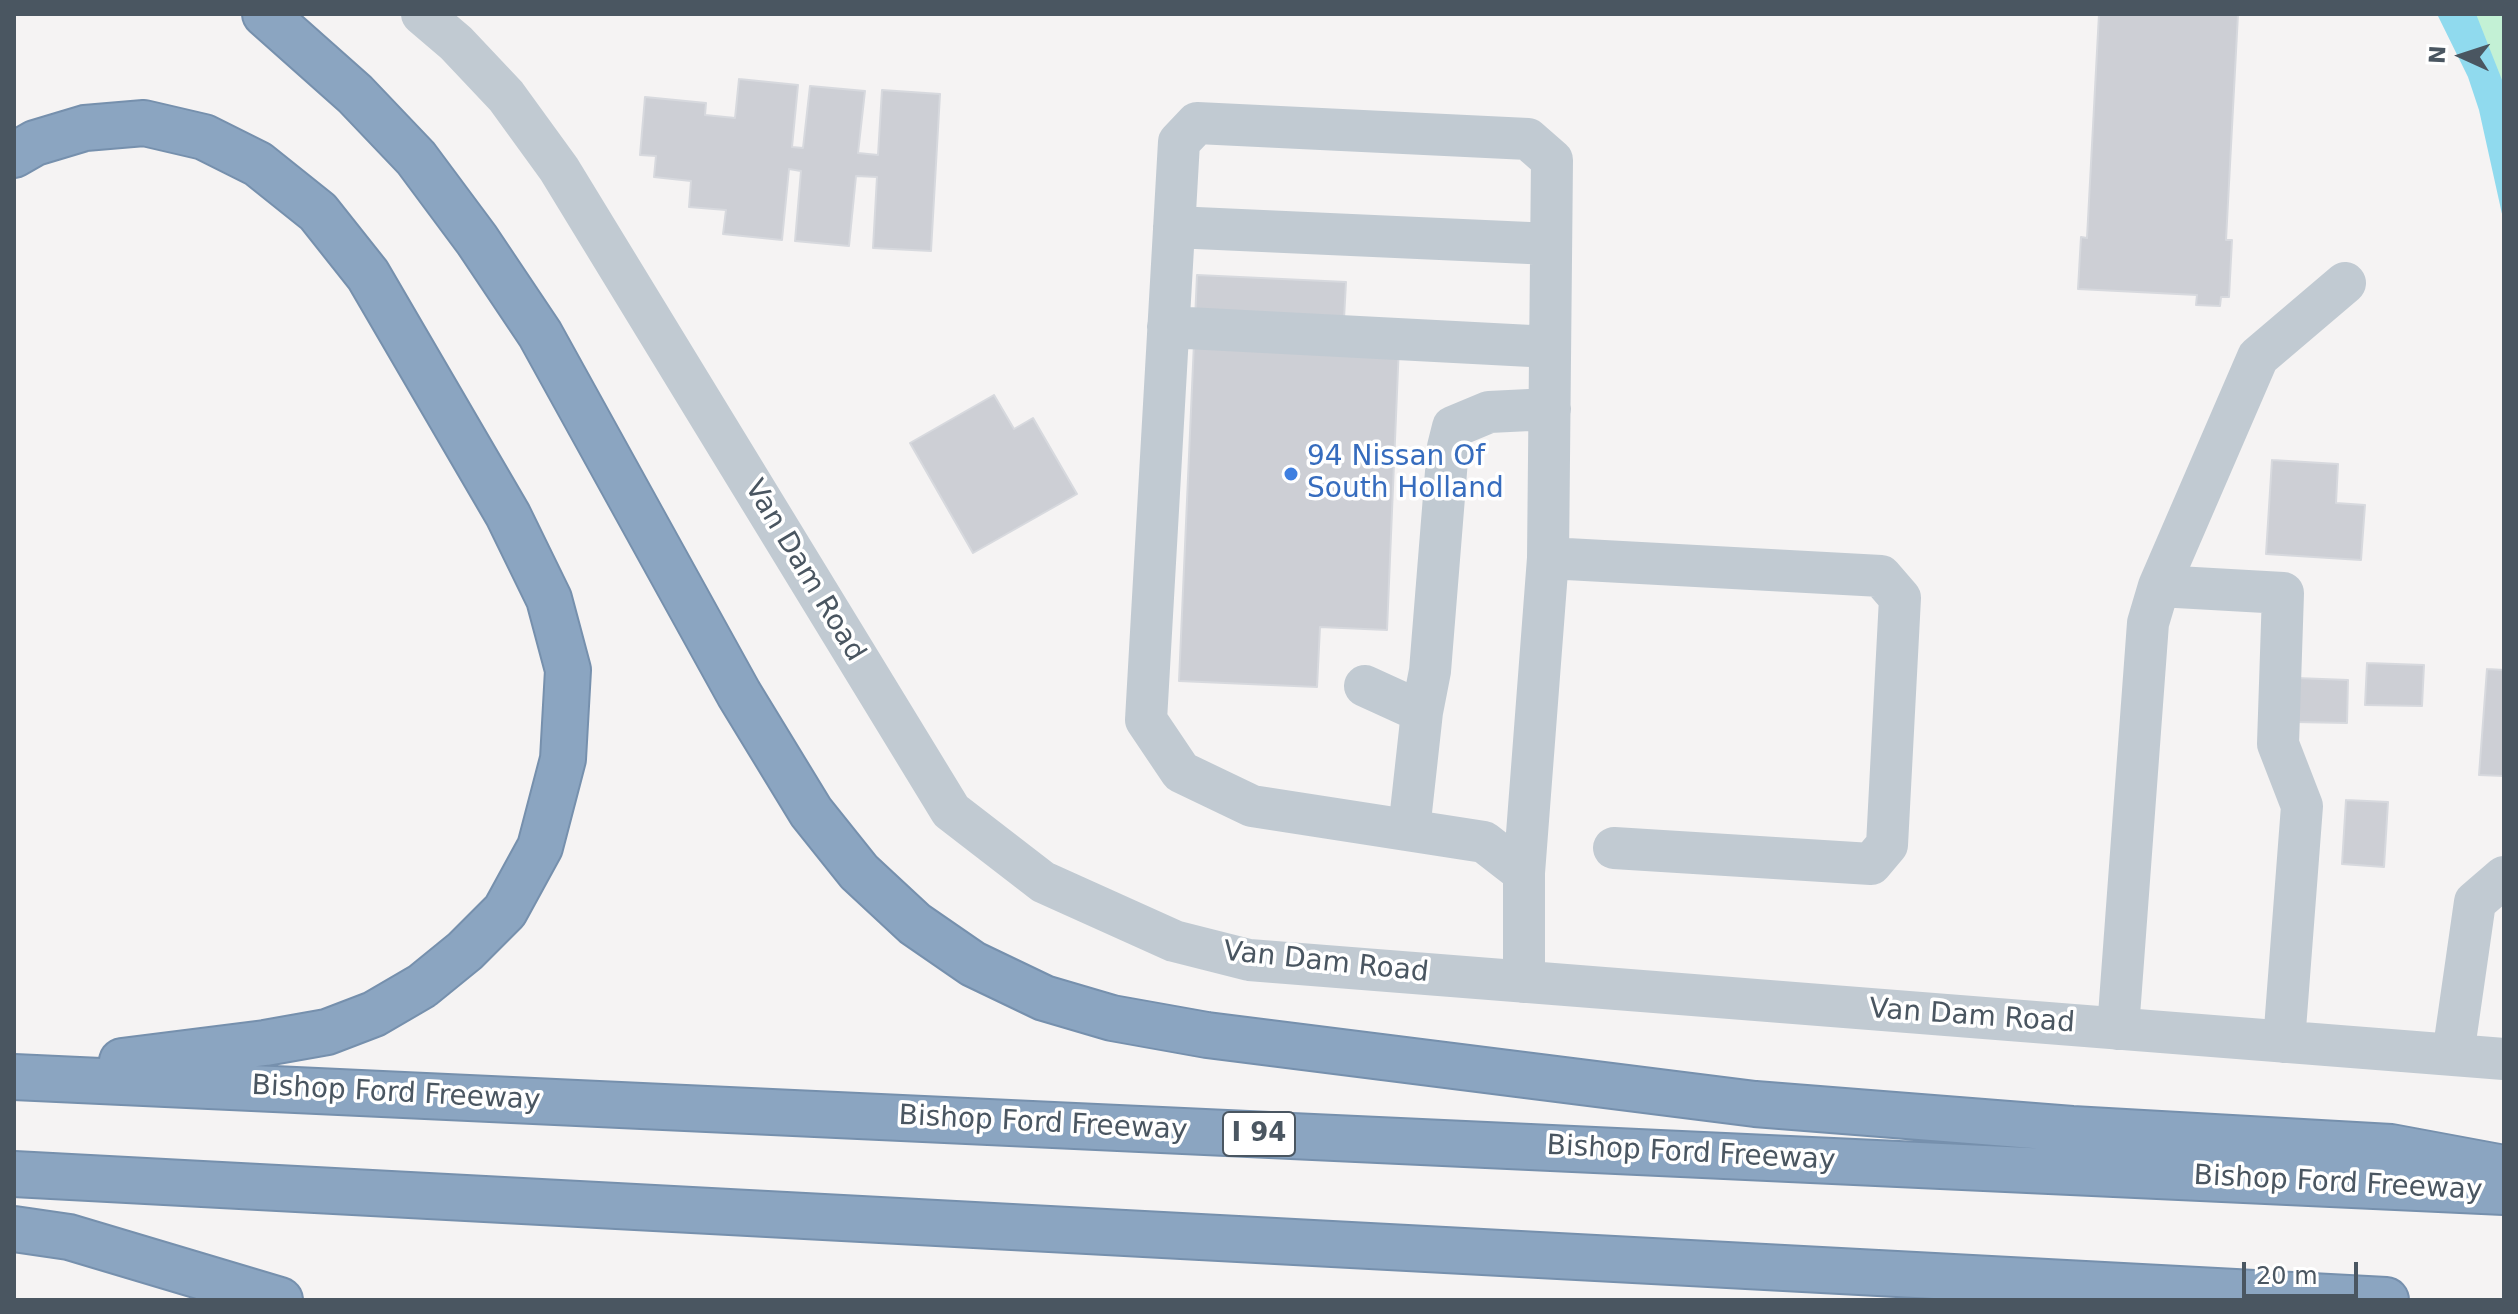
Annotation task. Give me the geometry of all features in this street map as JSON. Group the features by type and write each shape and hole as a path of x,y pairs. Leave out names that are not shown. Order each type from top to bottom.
{"highway":[{"path":"265,14 355,94 386,126 416,158 477,240 540,334 739,694 811,812 871,882 915,924 973,964 1044,998 1112,1018 1207,1035 1755,1104 2072,1129 2391,1147 2504,1168"},
{"path":"14,155 35,143 85,128 144,123 204,137 258,164 318,212 368,275 508,515 549,599 568,670 563,759 540,847 505,911 465,951 422,986 374,1014 327,1032 14,1076"},
{"name":"Bishop Ford Freeway","path":"14,1076 2504,1192"},
{"path":"14,1174 2386,1300"},
{"path":"14,1229 69,1237 280,1300"}],"street":[{"name":"Van Dam Road","path":"422,14 456,43 506,96 559,169 951,811 1043,882 1174,941 1249,960 2504,1059"},
{"path":"1524,873 1484,842 1252,806 1181,772 1146,720 1179,142 1197,123 1528,139 1552,160 1548,558 1524,873 1524,982"},
{"path":"1174,227 1551,244"},
{"path":"2118,1029 2148,623 2159,586 2258,357 2345,283"},
{"path":"1168,327 1550,347"},
{"path":"1409,830 1422,712 1430,671 1448,447 1453,427 1489,412 1550,409"},
{"path":"1548,558 1881,576 1900,598 1887,845 1871,864 1614,848"},
{"path":"2159,586 2283,593 2278,744 2302,806 2284,1042"},
{"path":"1365,686 1422,712"},
{"path":"2453,1055 2475,902 2504,877"}],"green space":[{"path":"2474,14 2504,14 2504,130"}],"water":[{"path":"2437,14 2476,14 2504,85 2504,223 2479,110 2468,77"}],"building":[{"path":"2099,14 2238,14 2226,240 2232,240 2229,297 2221,297 2220,306 2196,305 2197,295 2078,289 2081,237 2087,238"},
{"path":"739,79 798,85 792,147 803,148 810,86 865,91 858,153 878,155 882,90 940,94 931,251 873,248 877,177 856,176 849,246 795,241 801,171 789,169 782,240 723,234 726,210 689,207 691,181 654,177 656,156 640,155 645,97 706,103 705,115 735,118"},
{"name":"94 Nissan Of South Holland","path":"1197,275 1346,282 1344,319 1400,321 1387,630 1320,627 1317,687 1179,681"},
{"path":"994,395 1014,429 1033,418 1077,494 973,553 910,443"},
{"path":"2272,460 2338,464 2336,503 2365,505 2361,560 2266,554"},
{"path":"2367,663 2424,665 2422,706 2365,705"},
{"path":"2487,669 2504,670 2504,776 2479,775"},
{"path":"2296,678 2348,680 2347,723 2295,722"},
{"path":"2346,800 2388,802 2384,867 2342,864"}],"place":[{"name":"94 Nissan Of South Holland","path":"1291,474"}]}
